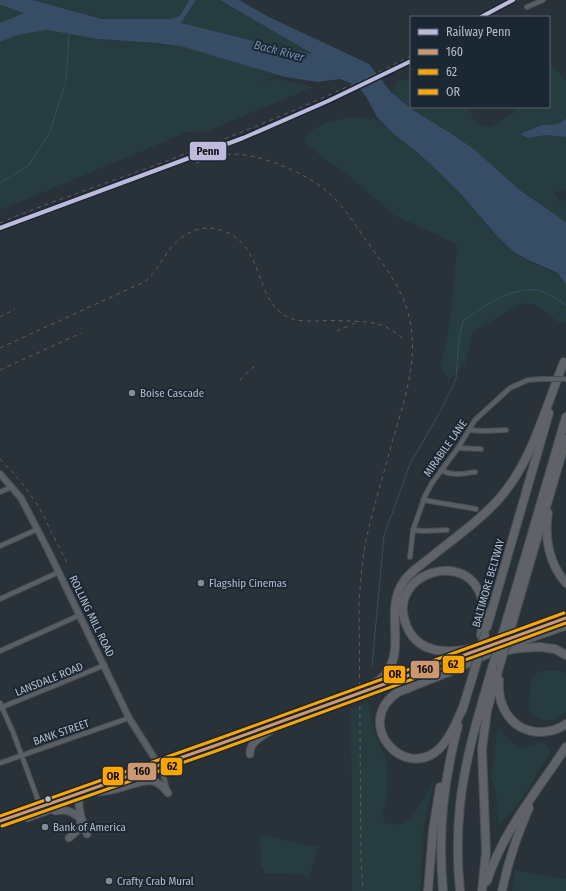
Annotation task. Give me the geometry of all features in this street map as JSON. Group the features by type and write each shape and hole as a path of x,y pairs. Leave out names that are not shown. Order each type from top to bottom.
{"highway":[{"name":"BALTIMORE BELTWAY","path":"443,891 440,852 442,817 446,780 453,747 483,634 565,358"},
{"path":"353,695 381,679 391,666 395,650 395,600 403,582 416,569 482,516 498,501 517,475 530,450 565,358"},
{"path":"483,891 486,852 482,749 488,707 566,417"},
{"path":"460,891 458,825 463,782 472,738 492,668 509,625 566,439"},
{"path":"560,459 550,505 547,530 548,547 553,563 566,583"},
{"path":"483,634 484,614 482,599 477,587 465,576 450,570 429,573 416,581 407,593 404,606 404,619 406,626 420,644 433,650 446,652 463,651 515,633 537,628"},
{"path":"463,707 447,740 438,750 428,755 416,758 403,756 392,750 382,736 380,724 383,708 392,696 398,692 456,670 486,654 520,648 540,647 555,649 566,655"},
{"path":"500,664 500,700 503,708 511,720 523,728 536,732 550,731 566,724"},
{"path":"428,891 436,806 441,779 453,747"},
{"path":"483,891 502,844 524,808 566,747"},
{"path":"502,891 511,853 520,830 530,808 556,762"}],"main road":[{"path":"161,768 353,695 566,618"},
{"path":"0,826 398,683 444,669 566,626"},
{"path":"250,754 249,749 254,742 274,728"},
{"path":"0,822 80,799 94,792 123,788 146,781 154,781 161,784 168,793"},
{"path":"80,799 78,808 87,834"},
{"path":"42,810 65,810 76,814 81,818"},
{"path":"69,838 79,829 81,818"}],"street":[{"path":"527,7 543,0"},
{"name":"MIRABILE LANE","path":"410,557 413,530 423,500 432,483 458,448 475,420 506,391 516,384 535,379 566,379"},
{"path":"469,430 506,430"},
{"path":"458,448 481,449"},
{"path":"441,470 448,474 475,472"},
{"name":"ROLLING MILL ROAD","path":"0,474 21,498 38,529 129,718 161,768"},
{"path":"0,492 12,487"},
{"path":"423,500 476,509"},
{"path":"0,546 38,529"},
{"path":"413,530 447,530"},
{"path":"0,599 59,572"},
{"path":"0,651 80,615"},
{"name":"LANSDALE ROAD","path":"1,708 104,665"},
{"path":"0,703 22,755 42,810"},
{"name":"BANK STREET","path":"0,763 129,718"},
{"path":"161,768 168,793"}],"green space":[{"path":"33,0 189,0 180,16 170,19 105,19"},
{"path":"196,0 220,0 315,55 181,23"},
{"path":"0,5 25,13 0,23"},
{"path":"47,30 119,42 119,40 184,47 278,75 262,81 278,79 313,87 203,133 188,132 0,210 0,42 17,35"},
{"path":"550,66 556,68 566,80 566,119 558,124 542,125 528,138 546,135 566,137 566,190 554,192 558,201 566,200 566,222 521,191 477,152 411,108 468,108 476,123 489,127 513,114 516,108 550,108"},
{"path":"410,78 410,107 391,92 397,82"},
{"path":"349,117 378,119 401,141 441,173 494,233 513,251 532,263 566,276 566,323 558,322 535,305 523,303 473,332 465,364 449,380 440,368 449,322 457,244 395,216 352,179 305,144 306,134 324,123"},
{"path":"539,671 562,671 566,674 566,712 561,717 551,721 544,720 533,714 528,709 531,680"},
{"path":"367,702 370,708 375,733 387,762 387,798 382,816 386,824 400,824 408,819 421,802 434,779 424,828 420,891 352,891 351,709"},
{"path":"498,728 510,741 522,748 543,742 551,751 520,802 498,826 496,794 491,778"},
{"path":"260,835 318,847 309,879 301,874 265,873 261,866"},
{"path":"515,870 566,879 566,891 512,891"}],"water":[{"name":"Back River","path":"0,0 33,0 102,19 170,19 180,16 189,0 196,0 181,23 313,54 220,0 239,0 267,16 369,64 391,92 410,108 475,150 521,191 566,222 566,285 558,273 514,252 498,237 459,192 439,172 396,136 377,117 367,98 358,86 340,79 318,82 285,77 184,47 156,43 98,39 47,30 17,35 0,42 0,23 24,13 0,5"},
{"path":"566,119 566,137 546,135 528,138 520,134 542,125 558,124"}],"waterway":[{"path":"0,183 28,166 50,132 66,80 69,34"},
{"path":"372,666 384,536 410,464 440,412 456,379 459,338 463,321 497,299 526,290 543,292 566,305"}],"railway":[{"path":"489,16 518,0"},
{"path":"0,223 243,132 328,96 410,56"},
{"path":"196,163 214,157 231,154 254,157 267,160 292,170 324,189 338,202 384,265 394,280 408,313 413,347 409,380 366,540 359,600 361,858 363,891"},
{"path":"0,348 146,281 172,247 182,237 190,232 208,228 217,229 233,236 244,246 252,258 269,299 278,310 290,318 305,321 351,321 379,324 391,330 403,339"},
{"path":"0,317 15,309"},
{"path":"337,331 355,323"},
{"path":"0,370 81,333"},
{"path":"240,380 258,364"},
{"path":"0,459 22,483 39,507 67,563"}],"rail line":[{"name":"Penn","path":"483,16 513,0"},
{"name":"Penn","path":"0,228 243,138 328,101 410,61"}],"transit line":[{"name":"OR","path":"0,816 212,741 564,613"},
{"name":"160","path":"0,821 214,746 566,618"},
{"name":"62","path":"2,826 216,751 566,623"}],"place":[{"name":"Boise Cascade","path":"132,393"},
{"name":"Flagship Cinemas","path":"201,583"},
{"name":"Bank of America","path":"45,827"},
{"name":"Crafty Crab Mural","path":"109,881"}]}
